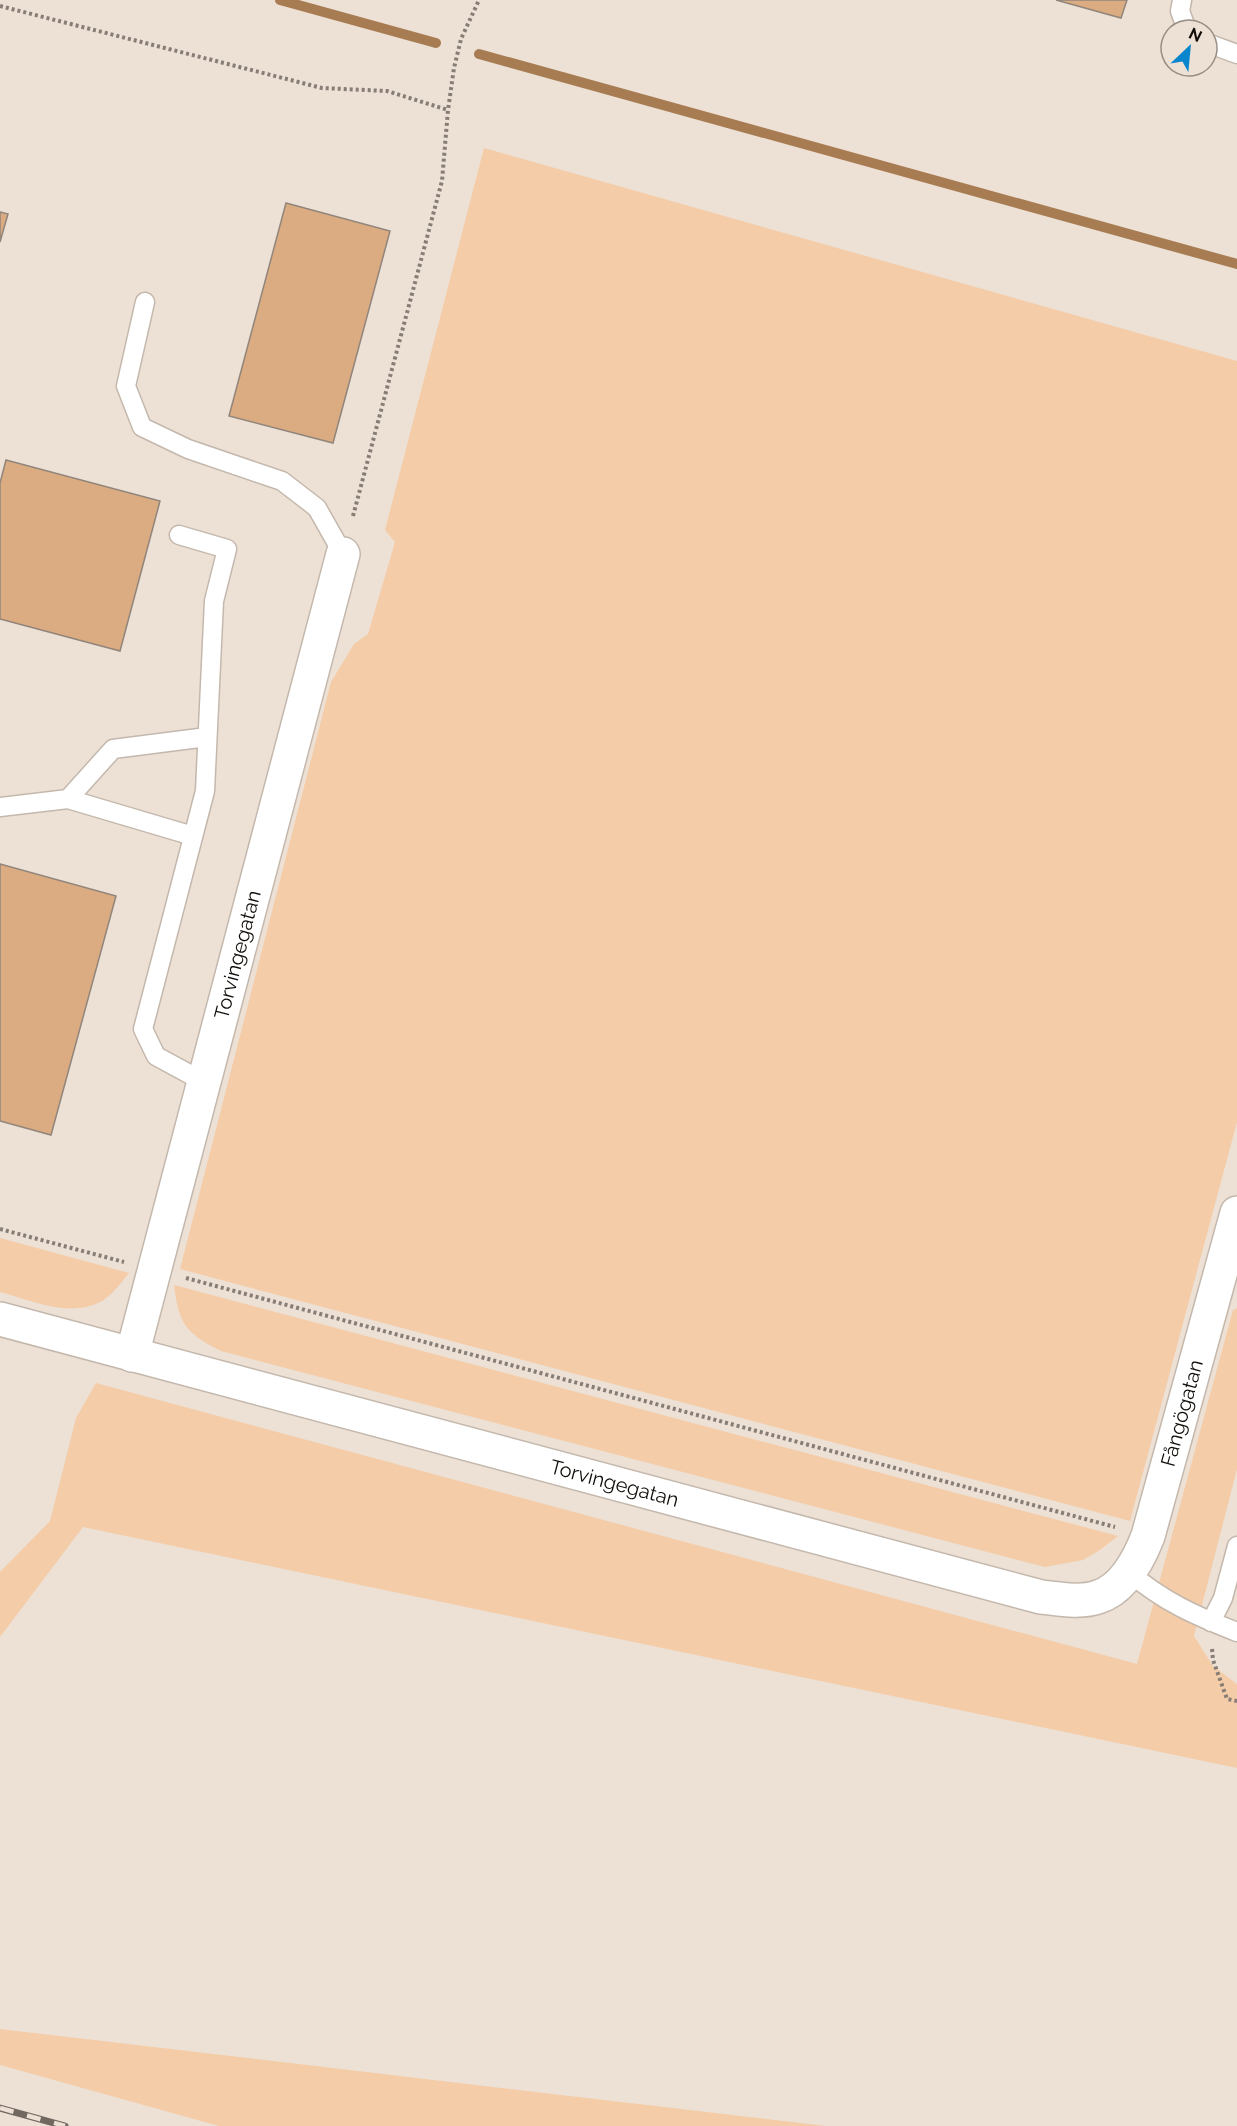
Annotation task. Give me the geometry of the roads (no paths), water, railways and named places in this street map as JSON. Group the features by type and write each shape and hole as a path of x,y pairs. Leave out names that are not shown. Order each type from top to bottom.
{"street":[{"name":"Torvingegatan","path":"132,1355 343,554"},
{"name":"Fångögatan","path":"1099,1597 1116,1586 1129,1572 1140,1556 1148,1536 1235,1226"},
{"name":"Torvingegatan","path":"0,1319 1041,1597 1071,1600 1099,1597"}],"lane":[{"path":"1182,0 1180,11 1183,18"},
{"path":"1219,48 1237,54"},
{"path":"145,302 126,386 142,427 188,449 282,481 317,508 343,554"},
{"path":"179,535 227,549 214,601 205,790 143,1029 156,1056 204,1082"},
{"path":"68,799 113,749 207,737"},
{"path":"0,807 68,799 193,836"},
{"path":"1211,1622 1223,1598 1237,1545"},
{"path":"1129,1572 1149,1590 1180,1609 1237,1632"}],"waterway":[{"path":"280,0 436,43"},
{"path":"479,54 1237,264"}],"railway":[{"path":"0,2108 65,2126"}]}
